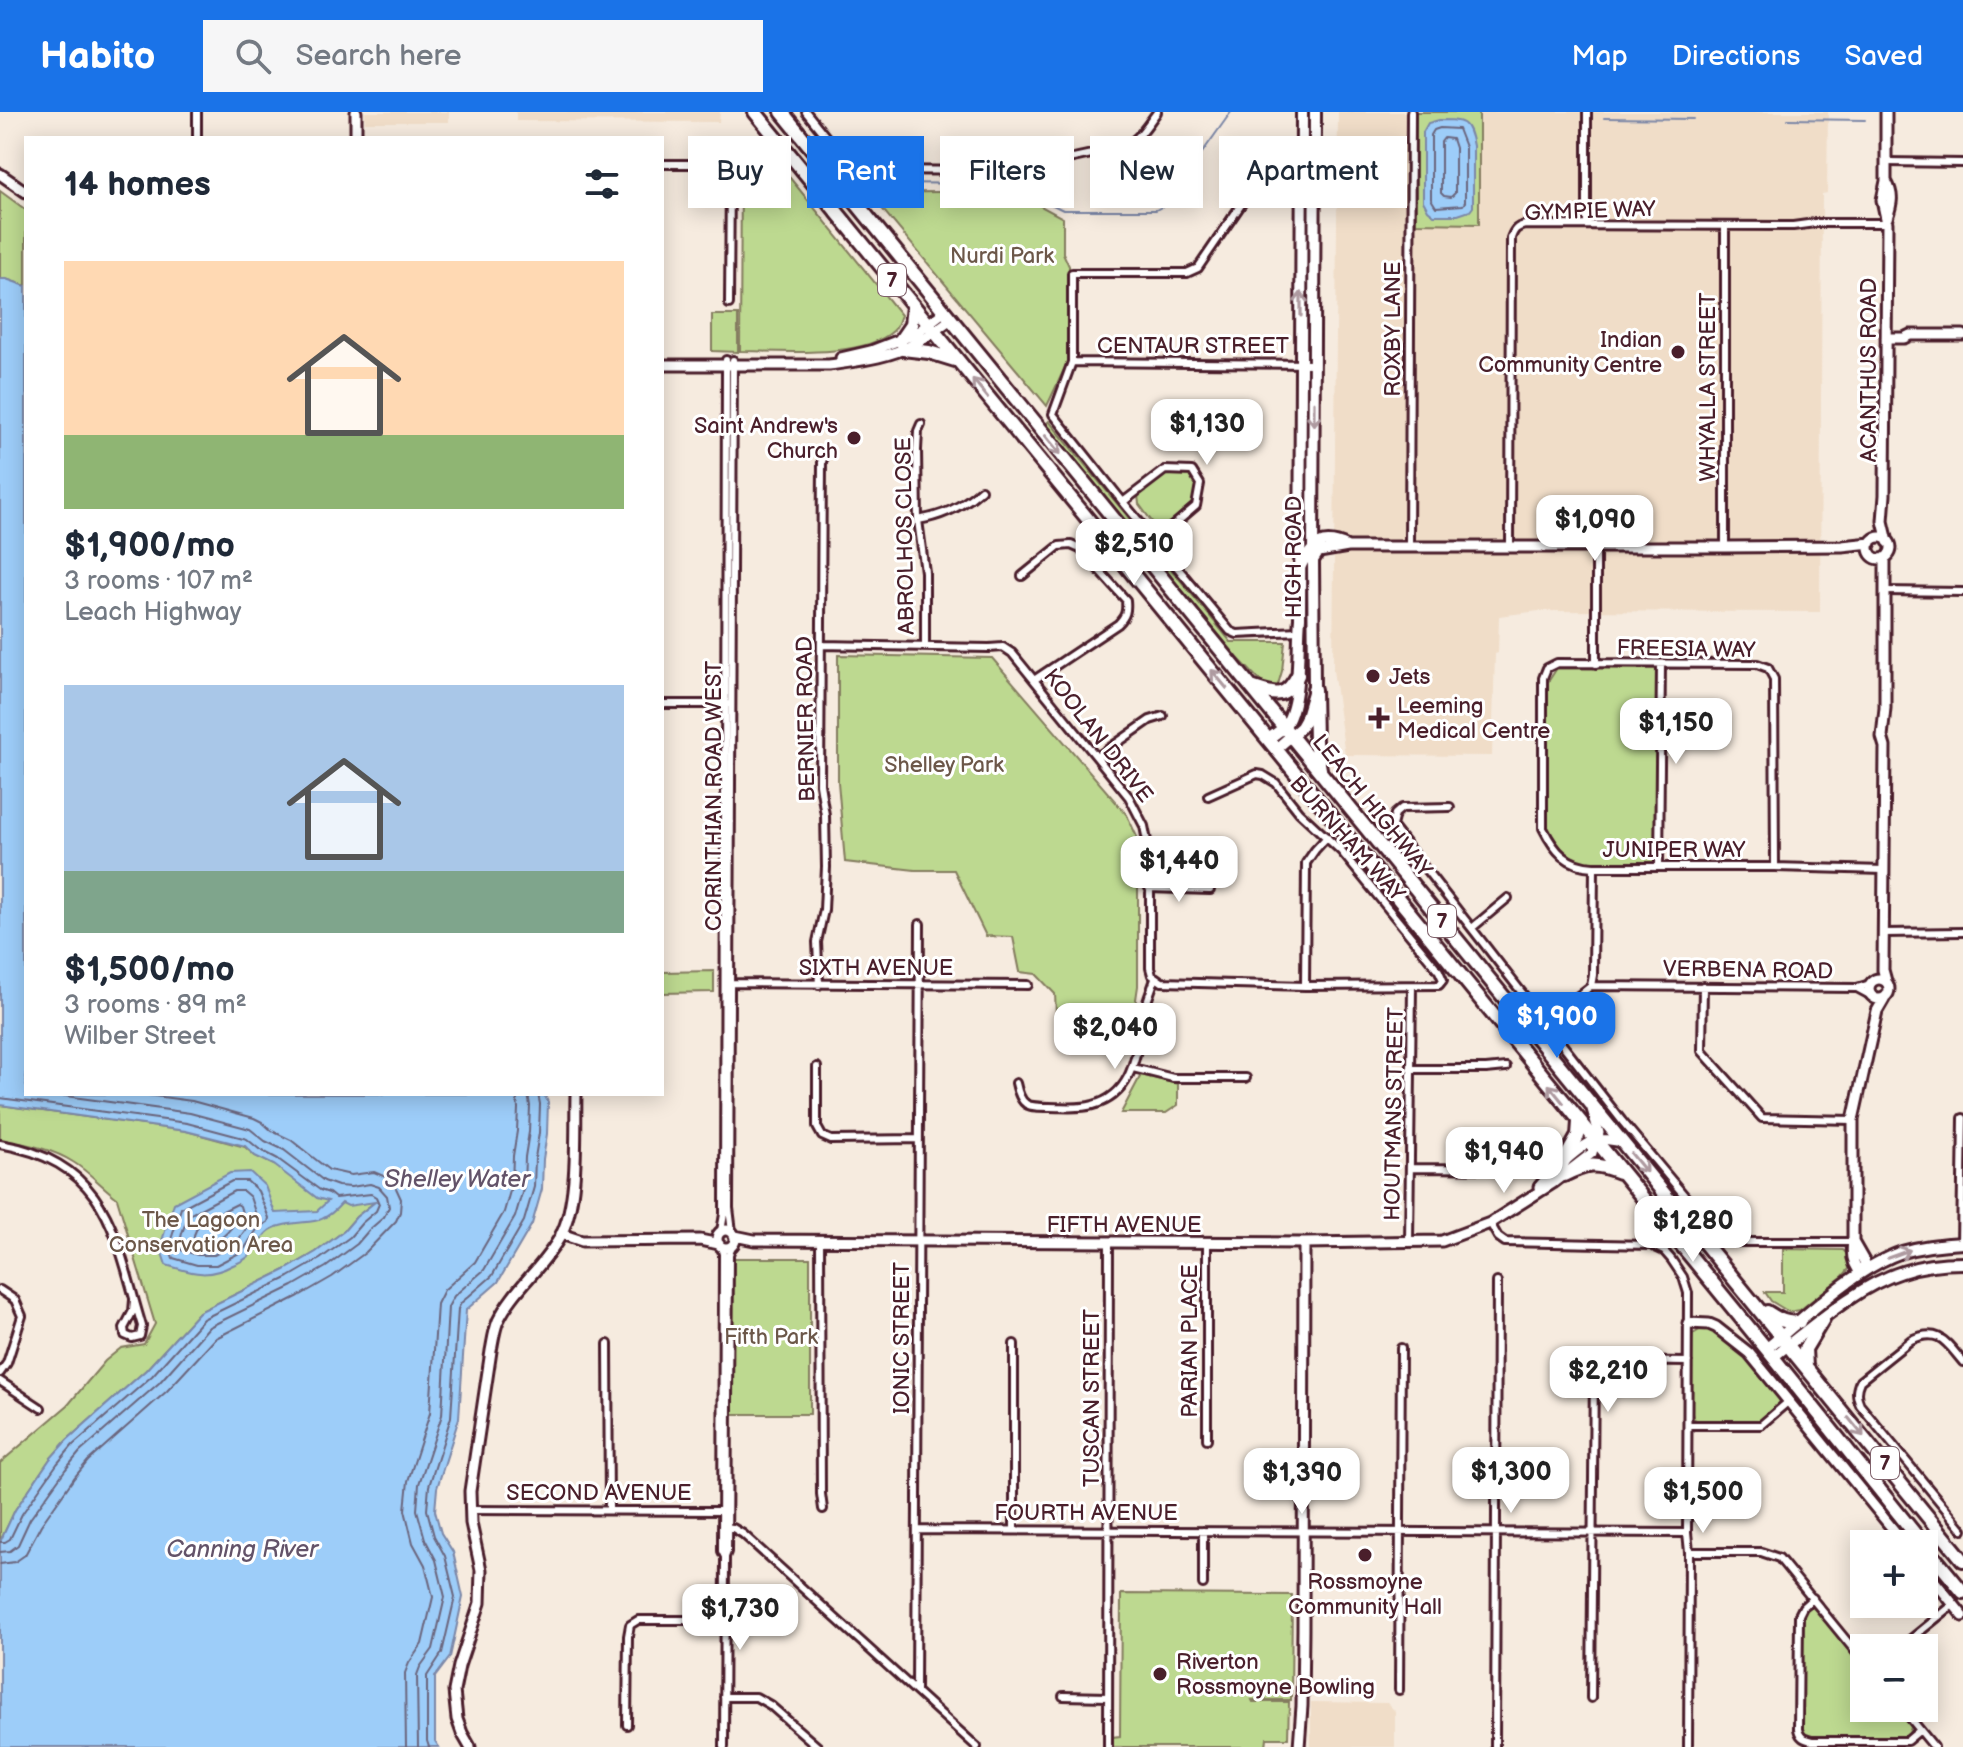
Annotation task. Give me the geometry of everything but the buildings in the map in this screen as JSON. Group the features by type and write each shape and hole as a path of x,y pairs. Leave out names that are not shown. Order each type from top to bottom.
{"highway":[{"name":"LEACH HIGHWAY","path":"755,112 1913,1530"},
{"name":"LEACH HIGHWAY","path":"782,112 1963,1560"},
{"path":"913,306 911,325 902,345 958,361"},
{"path":"1251,687 1279,693 1292,687 1298,675"},
{"path":"1314,689 1315,742 1320,772"},
{"path":"1562,1170 1578,1136 1579,1122"},
{"path":"1562,1170 1586,1165 1622,1173"},
{"path":"1755,1303 1780,1321 1799,1322"},
{"path":"1806,1367 1805,1349 1823,1319"},
{"name":"LEACH HIGHWAY","path":"1938,1561 1963,1592"}],"main road":[{"name":"HIGH ROAD","path":"1302,112 1302,136"},
{"name":"HIGH ROAD","path":"1272,744 1305,720 1314,689 1313,561 1319,544 1313,530 1315,112"},
{"name":"HIGH ROAD","path":"1288,732 1298,675 1301,208"},
{"path":"1785,1341 1799,1322 1878,1262 1914,1249 1962,1243"},
{"path":"1770,1353 1883,1279 1924,1266 1963,1263"},
{"path":"1861,1273 1869,1278 1883,1279"},
{"path":"1855,1295 1861,1273"}],"street":[{"path":"197,112 197,136"},
{"path":"356,112 356,136"},
{"path":"806,112 847,163 855,168 1011,171 1124,147 1140,136 1157,112"},
{"name":"ROXBY LANE","path":"1409,547 1411,112"},
{"path":"1587,112 1587,225"},
{"name":"ACANTHUS ROAD","path":"1861,1273 1865,1263 1853,1242 1853,1120 1877,1011 1884,933 1885,747 1889,723 1885,708 1884,587 1876,550 1885,495 1887,221 1893,196 1886,181 1886,112"},
{"path":"1886,162 1963,163"},
{"path":"664,164 718,164 730,175 729,304"},
{"path":"0,174 24,191"},
{"path":"1239,208 1193,271 1072,273 1072,362 1053,414 1233,633 1299,631"},
{"name":"GYMPIE WAY","path":"1510,546 1511,238 1517,227 1793,226 1887,221"},
{"name":"WHYALLA STREET","path":"1725,226 1725,547"},
{"path":"664,362 730,363 839,358 913,345 948,315"},
{"path":"1886,335 1904,332 1910,335 1963,335"},
{"name":"CENTAUR STREET","path":"1072,362 1314,364"},
{"name":"CORINTHIAN ROAD WEST","path":"724,1747 729,1254 724,1214 730,363"},
{"name":"ABROLHOS CLOSE","path":"921,424 917,450 918,520 925,572 925,647"},
{"name":"BERNIER ROAD","path":"819,985 817,942 824,910 826,867 825,815 820,784 822,461 827,452"},
{"path":"1123,502 1165,470 1192,471 1200,484 1196,506 1155,541"},
{"path":"918,520 948,512 981,490"},
{"name":"ACANTHUS ROAD","path":"1876,550 1890,551 1883,521"},
{"path":"1313,561 1319,552 1348,547 1842,546 1876,550 1881,538 1888,542"},
{"path":"1300,569 1306,555 1319,544 1338,542 1348,547"},
{"path":"1022,576 1059,546 1071,545 1080,549 1126,600 1127,608 1118,624 1034,680"},
{"path":"1596,547 1596,664"},
{"path":"1884,587 1963,592"},
{"name":"KOOLAN DRIVE","path":"821,645 1003,647 1012,653 1129,797 1144,826 1150,856 1150,968 1155,979"},
{"name":"FREESIA WAY","path":"1547,668 1557,663 1757,664 1768,668 1774,679 1775,867"},
{"path":"1659,867 1661,665"},
{"name":"JUNIPER WAY","path":"1547,668 1543,678 1543,828 1551,844 1566,860 1578,866 1594,867 1885,870"},
{"path":"664,704 728,704"},
{"path":"1097,757 1150,720 1163,716"},
{"name":"BURNHAM WAY","path":"1208,796 1252,776 1263,775 1276,783 1299,812 1341,851 1443,980 1439,985 1412,986"},
{"path":"1450,807 1402,808 1395,814 1392,826 1622,1121 1724,1241 1853,1242"},
{"path":"1305,986 1306,863 1327,837"},
{"path":"1546,1021 1591,986 1594,867"},
{"path":"1149,888 1210,890"},
{"path":"1472,928 1508,898"},
{"name":"IONIC STREET","path":"916,1691 920,924"},
{"path":"1884,933 1963,932"},
{"path":"1016,1083 1019,1097 1025,1105 1033,1107 1082,1107 1110,1098 1123,1086 1133,1068 1147,999 1155,979 1171,984 1412,986"},
{"name":"SIXTH AVENUE","path":"727,983 1028,985"},
{"name":"HOUTMANS STREET","path":"1409,1242 1412,986"},
{"name":"VERBENA ROAD","path":"1591,986 1878,987"},
{"path":"1703,986 1702,1051 1762,1118 1853,1120"},
{"path":"817,1067 817,1127 822,1136 831,1140 919,1139"},
{"path":"1410,1069 1506,1067"},
{"path":"1133,1068 1173,1078 1246,1078"},
{"path":"470,1747 457,1719 454,1691 481,1595 481,1570 470,1510 470,1491 494,1332 506,1308 550,1254 568,1214 573,1184 576,1096"},
{"path":"1590,1102 1599,1133 1595,1140"},
{"path":"1962,1243 1963,1118"},
{"path":"1595,1140 1623,1142"},
{"name":"FIFTH AVENUE","path":"727,1239 1442,1241 1490,1223 1535,1193 1549,1176 1562,1170 1595,1140"},
{"path":"0,1144 57,1164 92,1192 109,1218 112,1227 134,1300 143,1330 140,1336 132,1338 125,1335 124,1328 133,1311 134,1300"},
{"path":"1410,1168 1528,1169"},
{"path":"1490,1223 1505,1242 1644,1244 1657,1247 1664,1251 1683,1277 1688,1293 1688,1747"},
{"path":"561,1234 582,1241 727,1239"},
{"path":"820,1240 823,1509"},
{"name":"TUSCAN STREET","path":"1108,1747 1109,1241"},
{"name":"PARIAN PLACE","path":"1207,1242 1207,1439"},
{"path":"1302,1747 1304,1243"},
{"path":"1495,1747 1497,1282"},
{"path":"0,1290 16,1301 22,1317 0,1373"},
{"path":"1688,1323 1716,1327 1749,1353 1894,1530"},
{"path":"1963,1362 1945,1340 1930,1334 1921,1336 1911,1340 1860,1381 1857,1399 1963,1530"},
{"path":"608,1344 609,1510"},
{"path":"1014,1344 1014,1530"},
{"path":"1399,1690 1401,1348"},
{"path":"1591,1698 1594,1369 1602,1361 1688,1362"},
{"path":"0,1381 41,1408"},
{"path":"1688,1425 1761,1425 1789,1401"},
{"name":"SECOND AVENUE","path":"470,1510 724,1511"},
{"path":"725,1527 743,1534 977,1747"},
{"name":"FOURTH AVENUE","path":"918,1530 1687,1533"},
{"path":"1203,1531 1203,1584"},
{"path":"1689,1552 1770,1554 1785,1564 1850,1644"},
{"path":"1938,1585 1963,1616"},
{"path":"1813,1598 1799,1615 1800,1735 1812,1741 1907,1741 1920,1730"},
{"path":"1917,1634 1954,1604"},
{"path":"627,1725 630,1625 638,1620 725,1620"},
{"path":"1063,1696 1108,1697"},
{"path":"724,1697 756,1697 770,1705 818,1747"},
{"path":"1913,1722 1934,1747"}],"shaded area":[{"path":"365,112 449,112 449,122 365,122"},
{"path":"516,112 720,112 719,122 516,121"},
{"path":"1338,112 1828,112 1827,193 1822,194 1820,612 1539,611 1499,616 1492,756 1345,755 1333,670 1337,208 1407,208 1407,136 1338,136"},
{"path":"1311,1702 1387,1703 1395,1711 1395,1747 1311,1747"}],"green space":[{"path":"1415,112 1479,112 1479,224 1416,223"},
{"path":"791,179 807,199 807,208 814,208 901,315 893,331 862,346 820,352 740,351 741,208 791,208"},
{"path":"0,191 24,209 24,285 0,279"},
{"name":"Nurdi Park","path":"924,192 940,192 940,208 1044,208 1063,218 1063,253 1069,266 1068,361 1047,406 882,208 924,208"},
{"path":"712,315 738,315 738,352 712,351"},
{"path":"1049,421 1231,642 1285,642 1277,688 1266,687 1238,658 1045,425"},
{"path":"1167,473 1191,475 1196,483 1192,503 1163,528 1156,527 1139,504 1138,495"},
{"name":"Shelley Park","path":"838,655 992,658 1127,815 1137,837 1138,890 1138,986 1130,1040 1057,1034 1055,994 1036,974 1020,972 1013,937 986,936 954,870 915,870 845,862 838,782"},
{"path":"1557,668 1657,669 1655,864 1580,863 1561,848 1547,828 1548,682"},
{"path":"714,971 714,992 664,993 664,972"},
{"path":"1141,1075 1178,1084 1178,1105 1166,1113 1121,1113"},
{"name":"The Lagoon Conservation Area","path":"0,1105 186,1131 245,1147 274,1165 376,1201 316,1252 199,1312 146,1370 50,1459 15,1510 0,1542 0,1463 68,1405 105,1361 121,1348 144,1344 155,1324 117,1198 65,1157 38,1147 0,1140"},
{"path":"1783,1249 1843,1250 1847,1254 1849,1269 1800,1310 1789,1312 1771,1301 1765,1292 1783,1292"},
{"name":"Fifth Park","path":"733,1258 810,1258 810,1414 733,1414"},
{"path":"1703,1328 1736,1347 1771,1383 1780,1404 1759,1422 1700,1422 1693,1418 1692,1340 1693,1334"},
{"path":"1121,1594 1292,1595 1291,1700 1252,1700 1289,1702 1288,1738 1267,1738 1266,1747 1112,1747 1112,1737 1120,1736"},
{"path":"1812,1607 1816,1610 1850,1651 1850,1722 1907,1722 1911,1727 1908,1736 1804,1735 1803,1611"}],"water":[{"path":"1439,120 1464,123 1473,146 1473,207 1458,215 1434,215 1423,201 1423,132 1428,123"},
{"name":"Canning River","path":"0,279 6,279 24,285 24,1096 545,1096 548,1102 542,1189 532,1224 498,1282 466,1310 459,1418 437,1488 435,1511 441,1533 453,1552 463,1597 450,1657 435,1677 435,1741 439,1747 0,1747 0,1542 15,1510 50,1459 146,1370 199,1312 316,1252 375,1202 348,1206 342,1203 320,1220 274,1228 265,1234 247,1257 224,1269 207,1273 184,1270 166,1265 160,1247 174,1203 230,1173 250,1172 265,1186 275,1213 317,1211 328,1201 317,1198 245,1146 186,1131 0,1105"}],"waterway":[{"path":"924,183 1011,184 1063,210 1156,210 1165,205 1231,112"},
{"path":"1604,118 1694,119"},
{"path":"1788,119 1865,120"}],"place":[{"name":"Indian Community Centre","path":"1678,352"},
{"name":"Saint Andrew's Church","path":"854,438"},
{"name":"Jets","path":"1373,676"},
{"name":"Leeming Medical Centre","path":"1379,718"},
{"name":"Rossmoyne Community Hall","path":"1365,1555"},
{"name":"Riverton Rossmoyne Bowling","path":"1160,1674"}],"water label":[{"name":"Shelley Water","path":"457,1179"}]}
